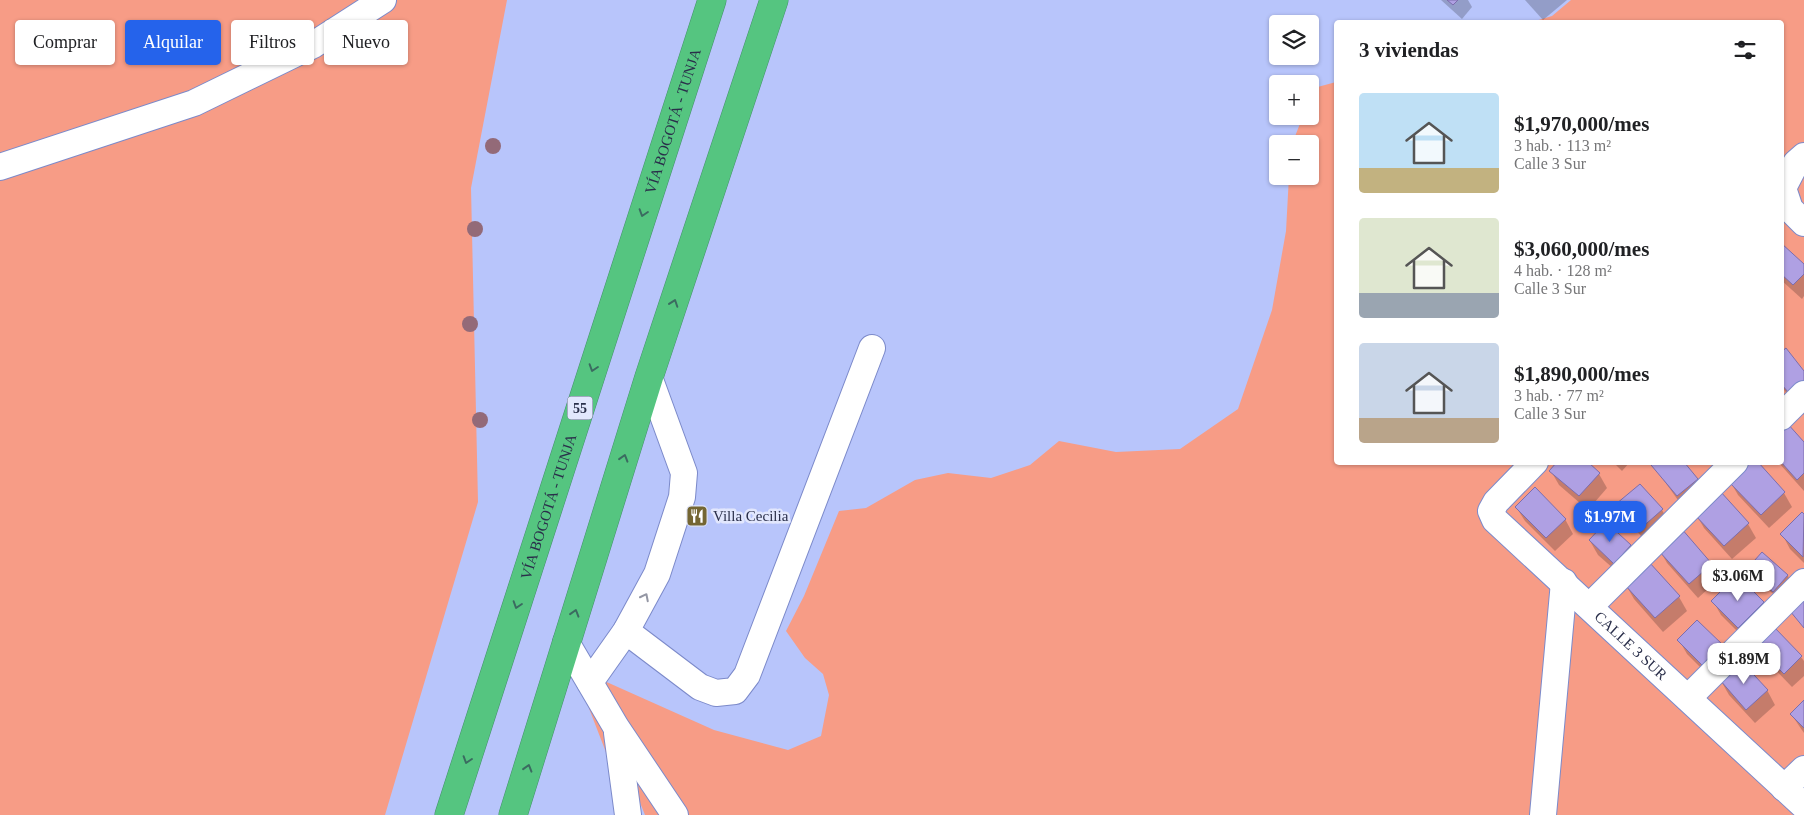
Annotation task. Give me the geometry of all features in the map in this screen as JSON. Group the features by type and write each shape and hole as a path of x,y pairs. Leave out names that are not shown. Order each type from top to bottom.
{"highway":[{"name":"VÍA BOGOTÁ - TUNJA","path":"449,815 712,0"},
{"path":"513,815 649,376 774,0"}],"street":[{"path":"0,168 194,103 314,45 383,0"},
{"path":"1784,186 1796,164 1804,156"},
{"path":"1784,191 1792,216"},
{"path":"626,631 700,687 716,693 735,691 747,675 872,348"},
{"path":"590,682 626,631 657,574 682,497 684,474 649,376"},
{"path":"1784,414 1804,394"},
{"name":"CALLE 3 SUR","path":"1532,465 1496,502 1491,512 1495,520 1804,806"},
{"path":"1590,606 1732,465"},
{"path":"1543,815 1564,582"},
{"path":"1688,698 1804,582"},
{"path":"566,642 616,727 675,815"},
{"path":"616,727 628,815"},
{"path":"1784,788 1804,769"}],"shaded area":[{"path":"0,0 507,0 471,188 478,502 385,815 0,815"},
{"path":"1571,0 1804,0 1804,815 645,815 635,790 614,773 573,667 714,730 788,750 821,736 829,695 823,674 805,658 786,631 804,596 839,511 866,508 915,480 948,473 991,478 1030,465 1059,441 1116,452 1180,449 1238,409 1272,310 1286,231 1289,185 1319,185 1319,135 1296,135 1299,125 1319,125 1319,87 1334,83 1334,465 1784,465 1784,20 1539,20 1552,16"}],"building":[{"path":"1447,0 1458,0 1453,5"},
{"path":"1784,246 1804,264 1804,274 1793,285 1784,277"},
{"path":"1786,348 1804,371 1804,381 1789,393 1784,387 1784,350"},
{"path":"1787,423 1804,442 1804,473 1797,480 1784,465 1784,426"},
{"path":"1554,465 1591,465 1600,473 1579,496 1549,471"},
{"path":"1651,465 1686,465 1698,479 1677,496"},
{"path":"1745,465 1761,465 1785,492 1761,515 1728,481"},
{"path":"1640,484 1663,509 1639,530 1616,504"},
{"path":"1535,487 1566,519 1546,538 1515,507"},
{"path":"1720,491 1749,523 1724,546 1694,514"},
{"path":"1802,512 1804,514 1803,557 1780,534"},
{"path":"1606,522 1631,545 1614,564 1589,540"},
{"path":"1681,528 1712,564 1689,584 1657,549"},
{"path":"1762,552 1788,575 1773,592 1747,569"},
{"path":"1649,562 1680,596 1655,618 1624,584"},
{"path":"1737,575 1764,602 1738,628 1711,601"},
{"path":"1804,600 1804,628 1790,611"},
{"path":"1697,620 1724,646 1703,666 1677,640"},
{"path":"1774,627 1802,656 1784,674 1755,645"},
{"path":"1741,661 1768,690 1746,710 1720,680"},
{"path":"1804,700 1804,728 1790,714"}],"place":[{"name":"Villa Cecilia","path":"697,516"}]}
